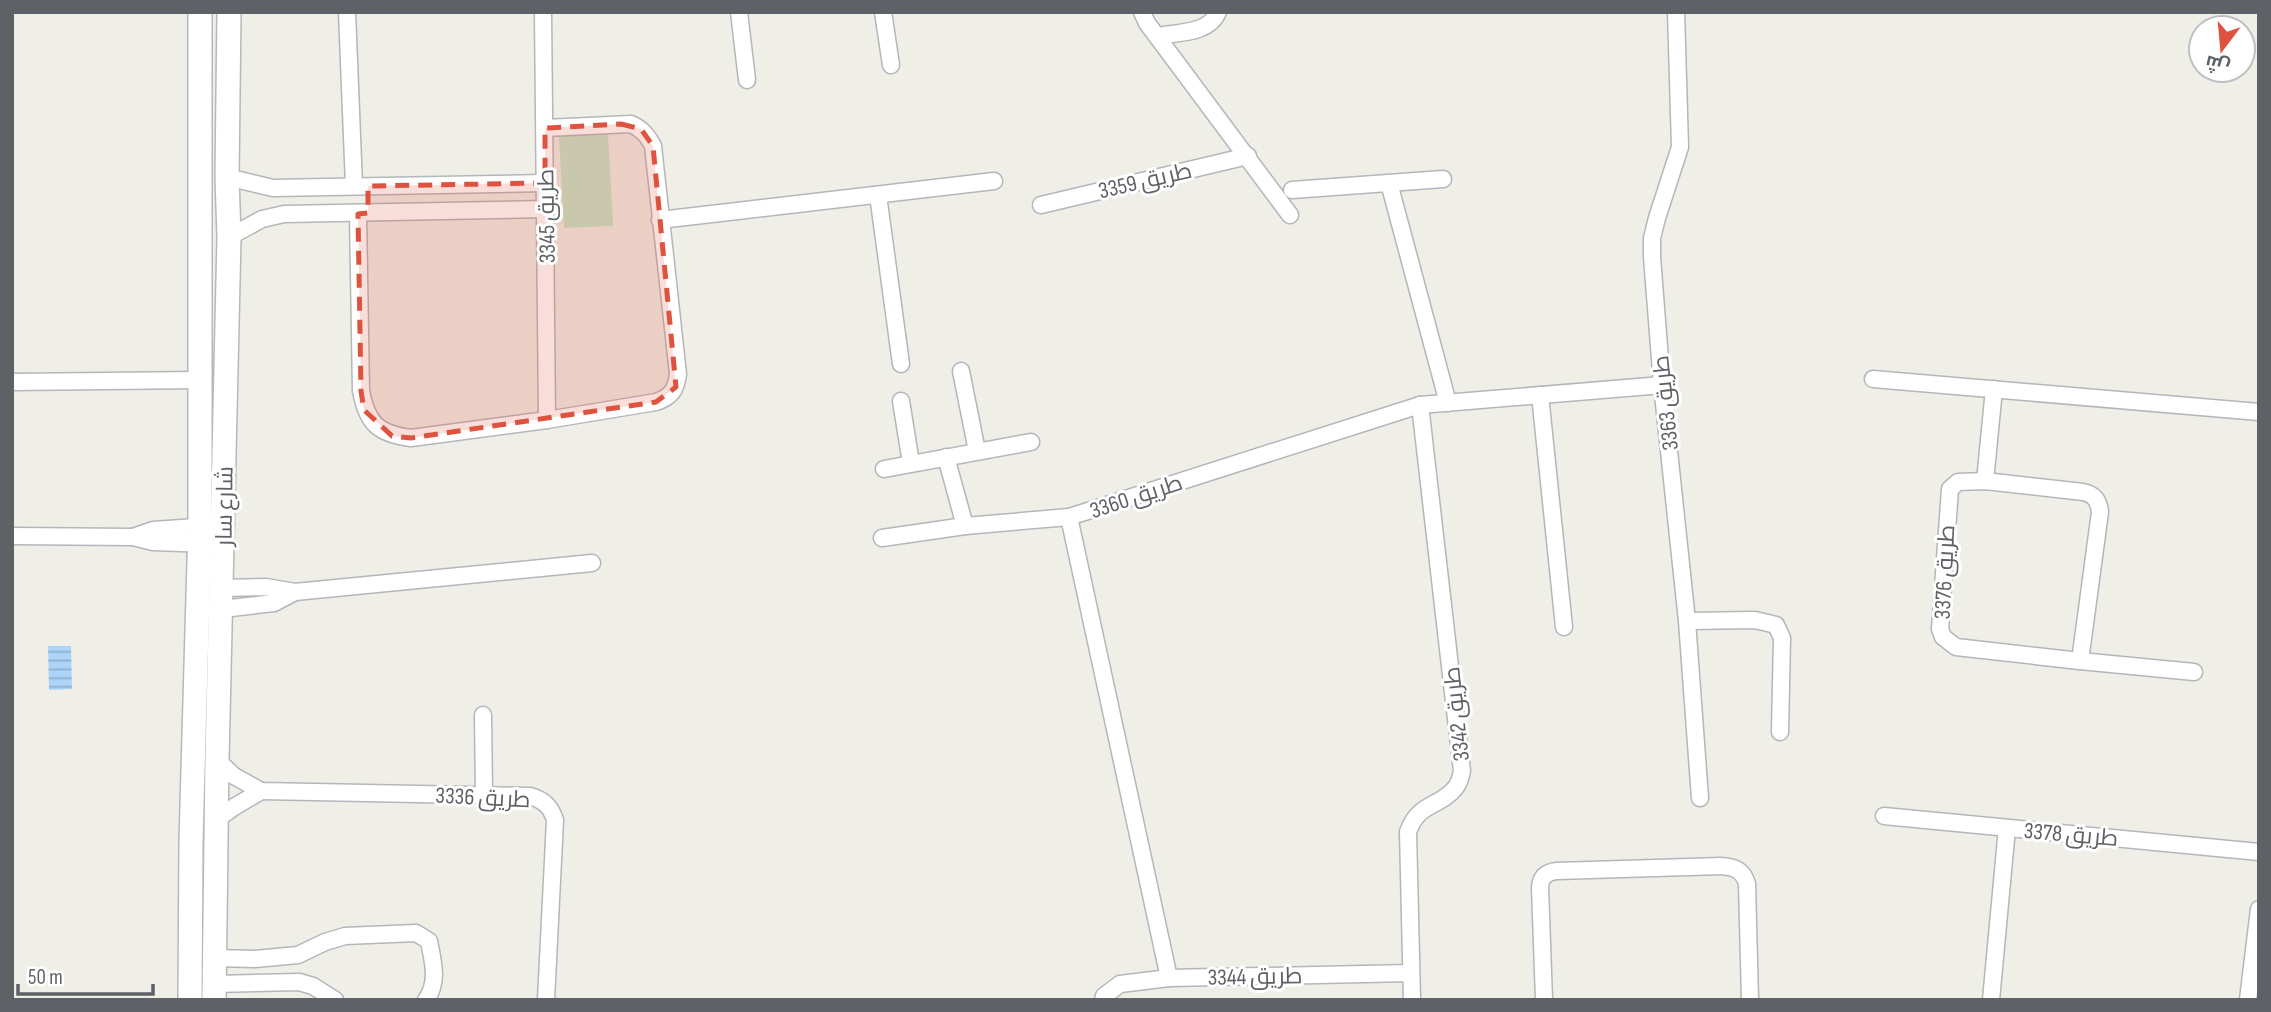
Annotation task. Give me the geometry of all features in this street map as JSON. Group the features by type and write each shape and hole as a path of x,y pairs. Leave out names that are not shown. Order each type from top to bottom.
{"street":[{"name":"شارع سار","path":"190,1000 191,841 200,535 200,12"},
{"name":"شارع سار","path":"214,992 229,237 229,12"},
{"path":"347,12 361,391 364,410 375,426 392,436 411,438 656,402 668,398 676,387 678,374 653,146 648,136 631,124 545,128"},
{"name":"طريق 3345","path":"544,12 547,420"},
{"path":"738,12 747,80"},
{"path":"883,12 891,65"},
{"path":"1142,12 1290,215"},
{"path":"1157,36 1206,27 1218,12"},
{"name":"طريق 3363","path":"1676,12 1680,147 1652,238 1652,257 1662,385 1687,621 1700,797"},
{"name":"طريق 3359","path":"1041,205 1248,156"},
{"path":"228,177 273,188 545,183"},
{"path":"1292,190 1443,179"},
{"path":"660,220 994,181"},
{"path":"1389,183 1448,403"},
{"path":"355,186 356,214"},
{"path":"878,195 901,364"},
{"path":"229,237 261,219 276,215 546,209"},
{"path":"961,370 977,451"},
{"path":"1873,379 2259,412"},
{"path":"12,382 199,380"},
{"name":"طريق 3360","path":"1169,978 1069,517 1420,405 1662,385"},
{"path":"1985,481 1994,389"},
{"path":"1540,395 1564,627"},
{"path":"901,401 911,463"},
{"name":"طريق 3342","path":"1412,1000 1408,832 1412,820 1420,810 1445,797 1457,786 1462,771 1420,405"},
{"path":"884,469 1031,442"},
{"path":"946,457 965,526"},
{"name":"طريق 3376","path":"2080,661 2099,512 2098,502 2092,495 2083,492 1985,481 1958,482 1950,489 1940,629 1948,643 1964,648 2080,661 2194,672"},
{"path":"882,538 965,526 1069,517"},
{"path":"12,536 133,537 153,542 200,535 223,535"},
{"path":"222,598 274,603 295,593 592,563"},
{"path":"1687,621 1755,620 1776,625 1782,638 1780,732"},
{"path":"483,715 484,795"},
{"name":"طريق 3336","path":"217,760 234,776 261,791 530,796 539,799 552,811 555,820 546,1000"},
{"path":"216,820 261,791"},
{"name":"طريق 3378","path":"1884,816 2259,852"},
{"path":"1991,1000 2007,828"},
{"path":"1544,1000 1540,887 1540,880 1544,875 1557,871 1721,866 1739,869 1747,884 1750,1000"},
{"path":"2248,1000 2259,909"},
{"path":"213,958 255,960 298,955 345,936 416,933 429,941 435,974 432,991 426,1000"},
{"name":"طريق 3344","path":"1104,998 1120,984 1169,978 1411,974"},
{"path":"214,992 299,982 313,986 335,1000"}],"highlighted area":[{"path":"621,124 641,129 653,146 676,387 656,402 411,438 392,436 364,410 361,391 358,214 368,213 368,186 545,183 545,128"}],"green space":[{"path":"608,133 613,226 564,228 559,136"}],"water":[{"path":"48,646 71,646 72,689 49,690"}]}
